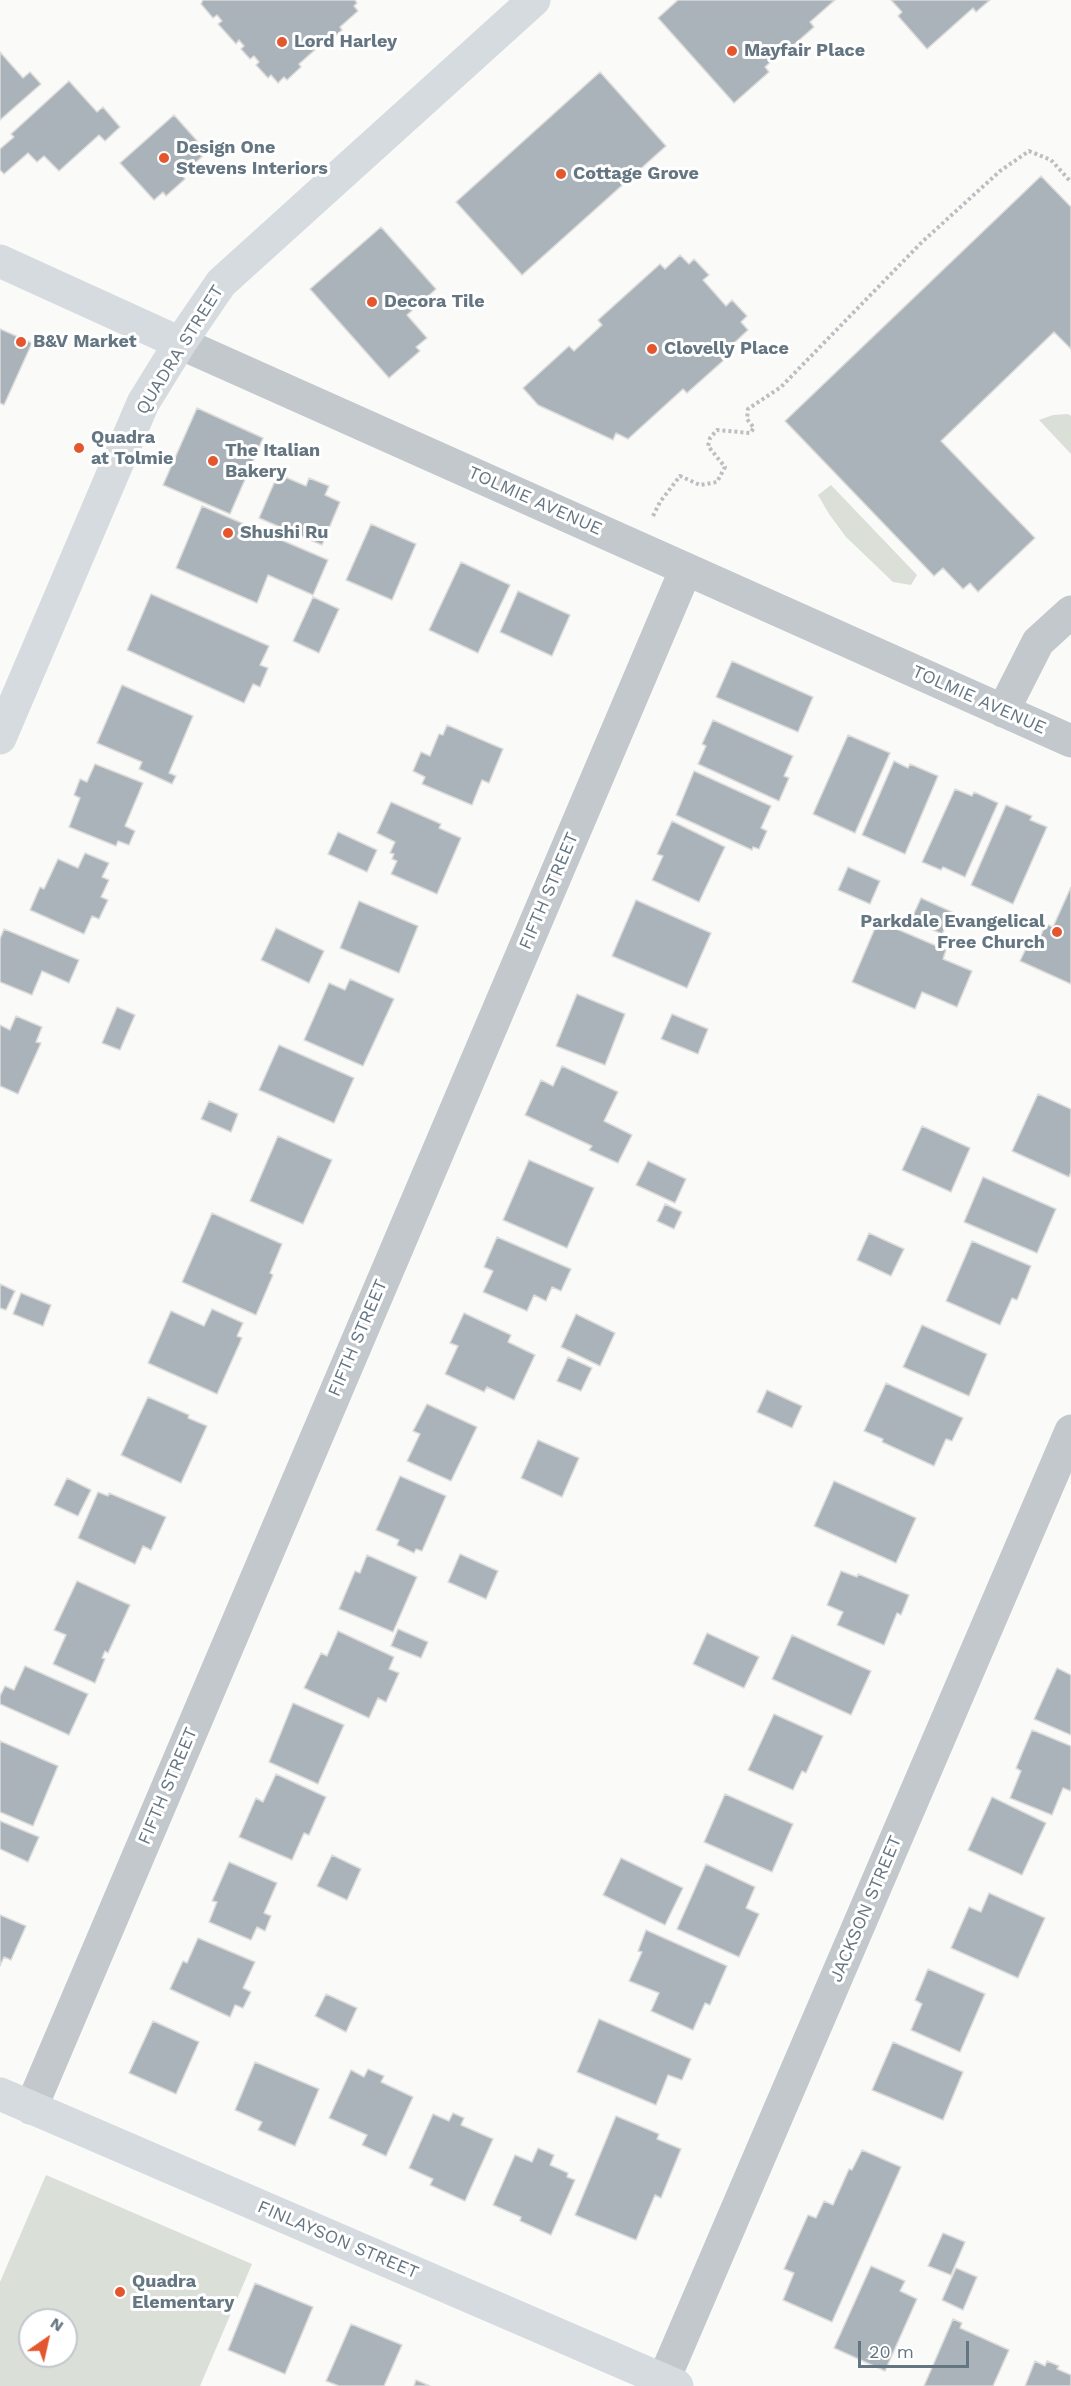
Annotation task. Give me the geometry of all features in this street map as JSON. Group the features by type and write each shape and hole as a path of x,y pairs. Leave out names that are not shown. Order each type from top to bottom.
{"main road":[{"name":"QUADRA STREET","path":"0,738 143,403 221,283 534,0"},
{"name":"TOLMIE AVENUE","path":"0,261 180,343"},
{"name":"FINLAYSON STREET","path":"0,2094 667,2384"}],"street":[{"name":"TOLMIE AVENUE","path":"180,343 1071,741"},
{"name":"FIFTH STREET","path":"31,2108 686,569"},
{"path":"1003,711 1038,642 1071,612"},
{"name":"JACKSON STREET","path":"667,2384 1071,1431"}],"path":[{"path":"639,548 660,502 680,476 700,485 717,483 725,467 708,446 710,438 717,430 750,433 754,428 747,419 748,409 781,387 922,242 1000,171 1029,152 1051,160 1071,182"}],"shaded area":[{"path":"1068,414 1071,416 1071,454 1039,420 1053,415"},
{"path":"831,485 917,575 911,585 893,582 846,537 818,495"},
{"name":"Quadra Elementary","path":"46,2175 252,2264 200,2386 0,2386 0,2282"}],"building":[{"name":"Lord Harley","path":"203,0 355,0 357,3 354,6 358,11 340,27 342,30 328,43 326,40 299,64 301,67 287,80 284,77 278,83 271,75 268,78 256,65 259,62 254,56 250,59 241,49 244,46 239,40 236,44 218,24 222,21 217,15 213,18 201,4"},
{"name":"Mayfair Place","path":"678,0 835,0 810,22 814,27 789,49 785,45 776,52 778,55 765,67 769,72 734,103 658,18"},
{"name":"Mayfair Place","path":"891,0 990,0 976,12 973,8 927,49 898,16 902,12"},
{"path":"0,52 23,78 30,72 41,84 0,120"},
{"name":"Cottage Grove","path":"600,72 666,146 522,275 456,202"},
{"path":"69,81 97,112 103,107 120,127 105,141 99,135 59,171 44,156 37,162 28,153 4,174 0,170 0,149 14,137 11,134"},
{"name":"Design One Stevens Interiors","path":"174,115 207,152 182,175 185,179 166,196 163,192 154,200 120,163"},
{"path":"1041,176 1071,207 1071,349 1054,332 941,441 1035,538 978,592 970,583 963,589 943,568 934,576 785,421"},
{"name":"Decora Tile","path":"381,227 436,289 407,315 427,338 416,347 420,351 389,378 310,289"},
{"name":"Clovelly Place","path":"680,255 689,264 694,259 709,275 703,280 726,306 732,300 747,316 741,322 748,330 720,356 724,360 687,393 683,389 628,439 616,433 613,440 538,405 523,388 569,346 574,351 602,325 598,320 660,264 665,269"},
{"path":"0,329 32,343 4,405 0,403"},
{"name":"The Italian Bakery","path":"197,408 263,438 230,514 163,485"},
{"path":"278,474 306,486 309,478 329,486 325,495 340,502 322,545 259,518"},
{"name":"Shushi Ru","path":"202,506 328,560 313,595 268,575 257,603 176,568"},
{"path":"371,524 416,544 392,600 346,580"},
{"path":"461,562 510,585 478,653 429,630"},
{"path":"518,591 570,615 552,656 500,632"},
{"path":"151,594 269,646 260,665 268,668 260,687 253,684 244,703 127,650"},
{"path":"313,597 339,609 319,653 293,641"},
{"path":"732,661 813,697 798,732 716,697"},
{"path":"122,685 193,716 169,773 176,776 172,784 139,769 142,762 97,743"},
{"path":"713,720 793,756 784,776 789,778 779,801 698,764 706,746 702,744"},
{"path":"447,725 503,749 489,783 482,780 472,805 422,784 425,777 413,771 421,752 430,756 439,734 443,735"},
{"path":"848,735 890,753 855,833 813,814"},
{"path":"894,761 908,768 910,764 938,776 905,854 862,835"},
{"path":"95,764 143,783 125,826 135,831 129,845 118,841 116,846 69,827 80,798 74,795 80,779 87,782"},
{"path":"694,771 771,806 761,828 767,831 759,849 753,847 752,850 676,815"},
{"path":"955,789 972,796 974,792 998,803 965,877 943,867 941,870 922,862"},
{"path":"391,802 441,824 439,828 461,838 437,894 391,874 397,861 392,859 394,854 390,853 395,842 377,833"},
{"path":"1006,805 1032,816 1030,820 1047,827 1013,904 971,885"},
{"path":"672,821 725,847 699,902 652,880 663,856 657,854"},
{"path":"338,832 377,850 367,872 328,854"},
{"path":"85,853 109,863 102,877 109,880 101,897 108,900 99,919 92,916 84,934 30,910 40,887 44,889 58,859 78,868"},
{"path":"848,867 880,881 870,904 838,890"},
{"name":"Parkdale Evangelical Free Church","path":"1071,887 1071,984 1020,961 1031,938 1038,942 1046,924 1053,927"},
{"path":"921,898 952,912 942,934 911,920"},
{"path":"636,900 711,933 687,988 612,956"},
{"path":"359,901 418,926 399,973 340,948"},
{"path":"878,921 946,950 943,959 972,971 957,1007 922,992 915,1009 852,982"},
{"path":"276,928 324,951 309,983 261,960"},
{"path":"4,929 79,960 69,983 42,971 32,995 0,982 0,939"},
{"path":"350,979 394,999 363,1066 304,1040 329,983 345,990"},
{"path":"577,994 625,1014 605,1065 556,1046"},
{"path":"117,1007 135,1015 120,1050 102,1043"},
{"path":"672,1014 708,1029 698,1054 661,1039"},
{"path":"16,1016 42,1027 36,1042 41,1043 18,1094 0,1086 0,1025 10,1030"},
{"path":"279,1045 354,1078 334,1123 259,1090"},
{"path":"562,1066 618,1092 604,1121 632,1135 618,1163 589,1150 592,1146 525,1115 541,1080 553,1086"},
{"path":"1038,1094 1071,1109 1071,1172 1069,1177 1012,1151"},
{"path":"209,1101 238,1114 231,1132 201,1119"},
{"path":"922,1126 970,1148 951,1192 902,1170"},
{"path":"278,1136 332,1160 303,1224 250,1201"},
{"path":"529,1160 594,1188 567,1248 503,1220"},
{"path":"648,1161 686,1179 675,1203 636,1185"},
{"path":"983,1177 1056,1209 1037,1253 964,1222"},
{"path":"665,1204 682,1212 674,1229 657,1221"},
{"path":"212,1213 282,1244 270,1273 273,1275 256,1315 182,1282"},
{"path":"869,1233 904,1249 891,1276 857,1260"},
{"path":"497,1237 571,1269 561,1291 552,1287 546,1301 534,1295 527,1311 483,1292 493,1271 484,1267"},
{"path":"972,1241 1031,1266 1017,1300 1012,1298 1000,1325 946,1301"},
{"path":"0,1284 15,1291 6,1310 0,1308"},
{"path":"21,1293 51,1305 43,1326 13,1314"},
{"path":"212,1309 243,1323 237,1336 242,1338 217,1394 148,1363 171,1311 204,1326"},
{"path":"464,1313 511,1335 508,1342 535,1355 514,1400 487,1387 484,1392 445,1374 458,1346 450,1343"},
{"path":"576,1314 615,1333 600,1366 561,1347"},
{"path":"922,1325 987,1354 969,1396 903,1367"},
{"path":"568,1357 592,1368 581,1391 557,1381"},
{"path":"886,1383 963,1418 952,1441 946,1439 934,1466 864,1431"},
{"path":"767,1390 802,1406 792,1428 757,1412"},
{"path":"148,1397 189,1415 188,1418 207,1426 181,1483 121,1455"},
{"path":"427,1404 477,1427 451,1481 407,1461 420,1434 413,1431"},
{"path":"538,1440 579,1458 562,1497 521,1478"},
{"path":"400,1476 446,1496 422,1551 416,1549 414,1553 397,1545 399,1540 376,1530"},
{"path":"67,1478 91,1490 78,1516 54,1505"},
{"path":"834,1481 916,1518 896,1563 814,1526"},
{"path":"98,1492 108,1496 109,1493 166,1517 151,1550 143,1546 135,1564 78,1538"},
{"path":"460,1554 498,1571 486,1599 448,1582"},
{"path":"367,1555 417,1577 393,1632 339,1609 355,1571 360,1573"},
{"path":"841,1571 857,1577 858,1574 909,1595 901,1615 897,1613 884,1645 837,1625 843,1612 827,1605"},
{"path":"77,1581 130,1605 108,1653 105,1651 102,1658 105,1659 95,1683 53,1664 66,1635 54,1630"},
{"path":"398,1629 428,1642 421,1658 391,1646"},
{"path":"338,1631 394,1657 389,1669 399,1673 386,1702 378,1698 369,1718 304,1688 321,1653 327,1656"},
{"path":"707,1633 759,1657 744,1688 693,1664"},
{"path":"792,1635 871,1671 851,1715 772,1679"},
{"path":"25,1666 88,1694 69,1735 0,1704 0,1696 5,1686 14,1690"},
{"path":"1057,1668 1071,1675 1071,1735 1034,1719"},
{"path":"293,1703 344,1725 318,1784 269,1762"},
{"path":"774,1714 823,1736 806,1773 802,1771 793,1790 748,1770"},
{"path":"1032,1730 1071,1746 1071,1791 1063,1788 1052,1815 1010,1798 1021,1771 1016,1768"},
{"path":"0,1741 58,1766 33,1826 0,1812"},
{"path":"276,1774 326,1797 309,1835 304,1833 292,1860 239,1837 256,1798 263,1802"},
{"path":"725,1794 793,1824 772,1872 704,1842"},
{"path":"992,1797 1046,1823 1022,1875 968,1850"},
{"path":"0,1821 39,1837 28,1862 0,1849"},
{"path":"332,1855 361,1869 347,1900 317,1886"},
{"path":"621,1858 683,1888 665,1925 603,1895"},
{"path":"229,1862 277,1883 264,1913 271,1916 265,1931 257,1927 251,1940 209,1922 217,1902 212,1901"},
{"path":"706,1864 755,1887 746,1908 759,1914 739,1957 677,1929"},
{"path":"989,1893 1045,1918 1018,1978 951,1948 969,1907 981,1912"},
{"path":"0,1915 26,1926 11,1960 4,1957 0,1966"},
{"path":"646,1930 727,1966 710,2005 705,2003 693,2030 651,2011 659,1993 629,1981 642,1952 638,1951"},
{"path":"198,1938 255,1962 243,1988 251,1992 243,2008 235,2005 230,2017 170,1989 183,1961 187,1963"},
{"path":"928,1969 985,1994 960,2052 911,2030 922,2004 915,2000"},
{"path":"326,1994 357,2008 346,2032 315,2016"},
{"path":"599,2019 691,2059 682,2080 668,2075 656,2105 577,2072"},
{"path":"153,2021 199,2042 176,2094 129,2073"},
{"path":"893,2042 963,2072 943,2120 872,2090"},
{"path":"255,2062 319,2089 295,2146 258,2130 262,2122 235,2110"},
{"path":"368,2069 384,2076 381,2082 413,2097 386,2156 362,2145 367,2135 329,2118 351,2070 364,2077"},
{"path":"453,2113 464,2118 461,2125 493,2139 465,2201 430,2185 433,2179 409,2168 433,2114 449,2121"},
{"path":"616,2116 659,2134 657,2139 681,2149 661,2198 655,2195 636,2240 575,2215"},
{"path":"538,2148 554,2155 550,2165 568,2173 567,2177 575,2180 551,2235 520,2221 521,2217 493,2205 515,2155 532,2162"},
{"path":"862,2150 901,2167 832,2322 783,2300 794,2273 784,2269 808,2215 816,2218 824,2201 833,2205 849,2169 852,2170"},
{"path":"943,2233 965,2242 951,2275 928,2266"},
{"path":"871,2266 905,2281 900,2291 917,2299 885,2371 834,2348"},
{"path":"956,2268 977,2277 963,2310 942,2300"},
{"path":"255,2283 313,2307 285,2374 228,2350"},
{"path":"953,2319 962,2323 960,2328 1009,2350 993,2386 924,2386"},
{"path":"351,2324 402,2345 384,2386 339,2386 326,2381"},
{"path":"1035,2361 1045,2366 1047,2361 1059,2366 1057,2369 1071,2375 1071,2386 1025,2386"},
{"path":"416,2380 430,2386 414,2386"}],"place":[{"name":"Lord Harley","path":"282,42"},
{"name":"Mayfair Place","path":"732,51"},
{"name":"Design One Stevens Interiors","path":"164,158"},
{"name":"Cottage Grove","path":"561,174"},
{"name":"Decora Tile","path":"372,302"},
{"name":"B&V Market","path":"21,342"},
{"name":"Clovelly Place","path":"652,349"},
{"name":"Quadra at Tolmie","path":"79,448"},
{"name":"The Italian Bakery","path":"213,461"},
{"name":"Shushi Ru","path":"228,533"},
{"name":"Parkdale Evangelical Free Church","path":"1057,932"},
{"name":"Quadra Elementary","path":"120,2292"}]}
